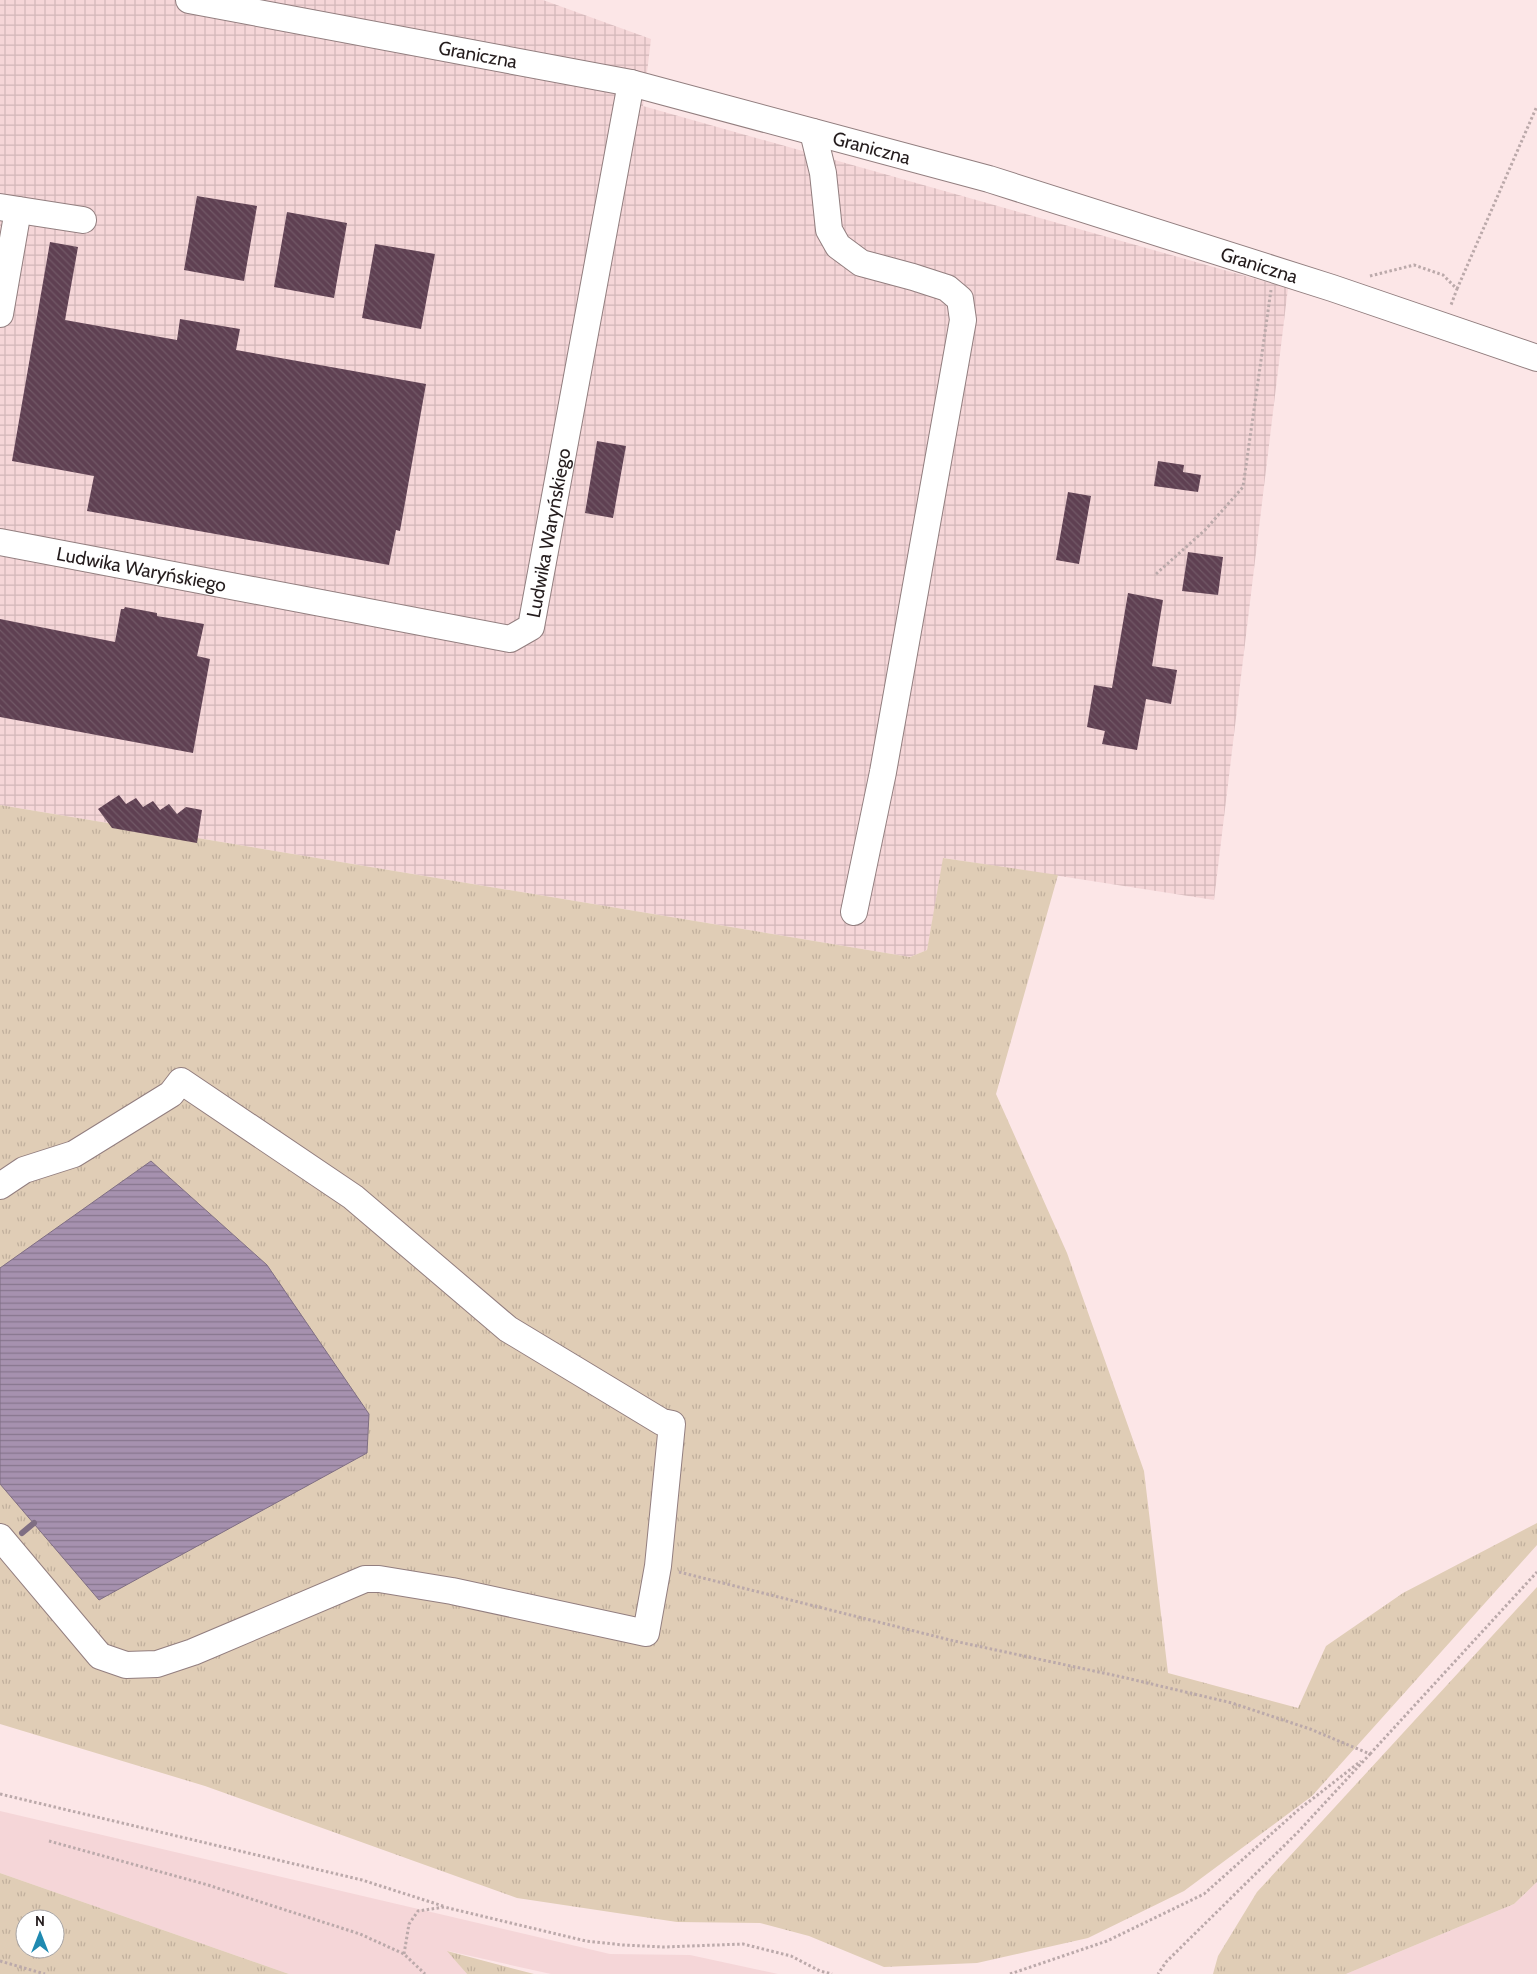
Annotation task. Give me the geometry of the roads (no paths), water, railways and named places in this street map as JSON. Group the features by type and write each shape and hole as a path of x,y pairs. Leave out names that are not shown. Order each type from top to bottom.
{"street":[{"name":"Graniczna","path":"189,0 631,83 989,179 1274,269 1537,358"},
{"name":"Ludwika Waryńskiego","path":"0,542 510,639 531,627 631,83"},
{"path":"813,132 823,173 829,230 838,246 861,263 946,288 960,299 963,320 883,772 854,912"},
{"path":"0,314 9,209 83,220"},
{"path":"0,1186 24,1170 74,1154 171,1094 181,1081 353,1197 508,1329 662,1422 672,1424 658,1566 646,1634 452,1592 379,1579 365,1579 193,1652 156,1664 136,1666 118,1663 100,1656 0,1537"}],"waterway":[{"path":"22,1533 34,1523"}]}
